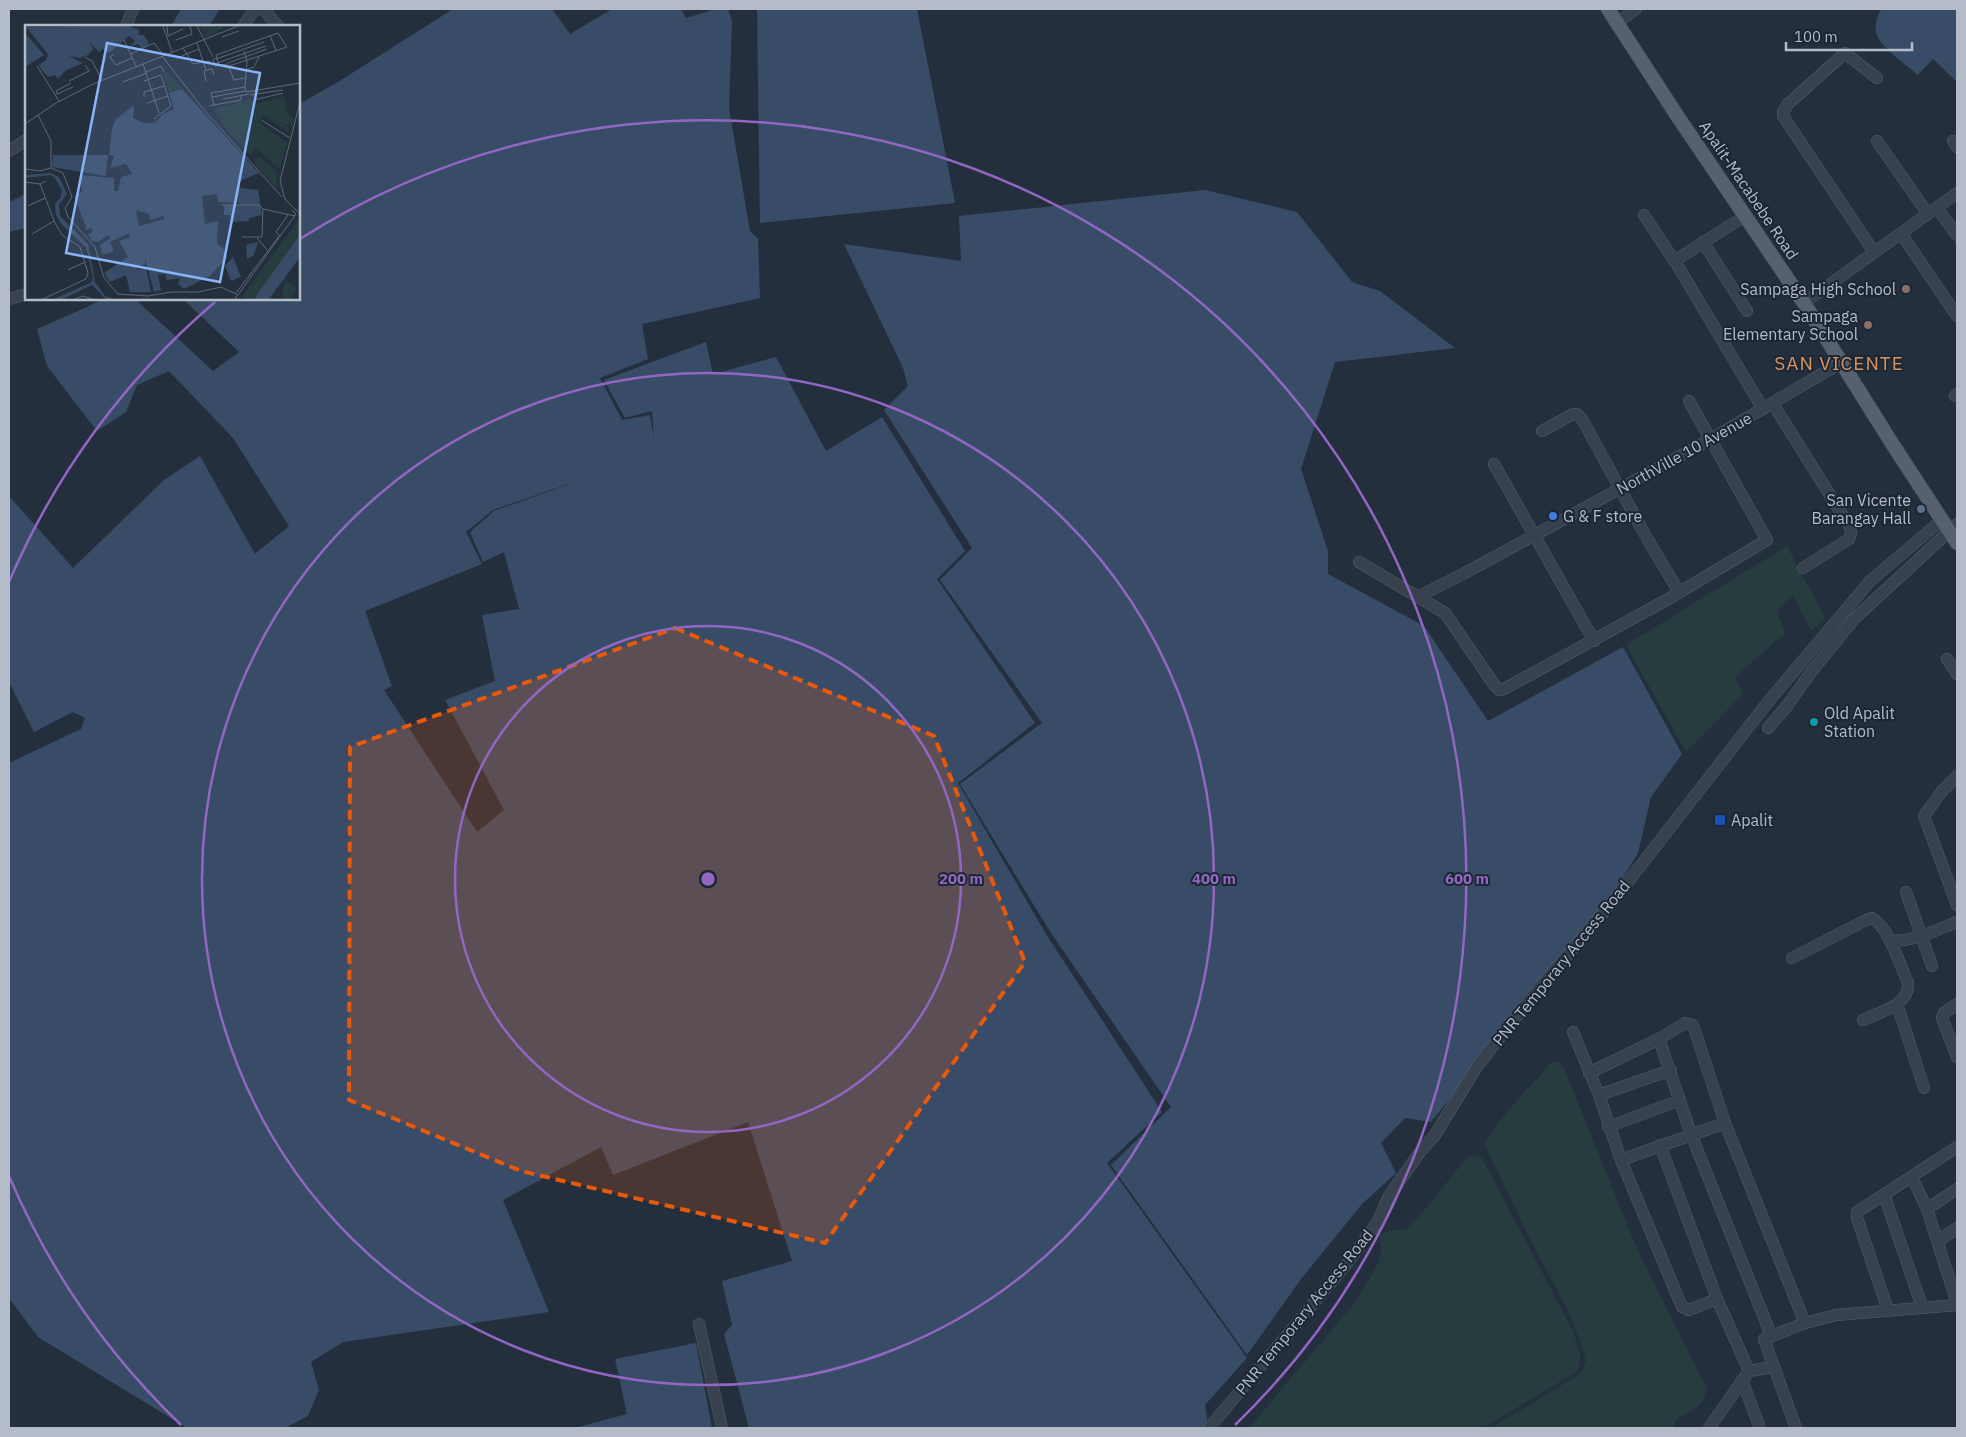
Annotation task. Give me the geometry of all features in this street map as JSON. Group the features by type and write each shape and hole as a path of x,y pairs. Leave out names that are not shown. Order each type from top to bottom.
{"main road":[{"name":"Apalit-Macabebe Road","path":"1608,9 1678,117 1804,303 1942,520 1955,533"}],"street":[{"path":"126,25 133,9"},
{"path":"244,25 255,9"},
{"path":"263,9 277,25"},
{"path":"1618,23 1636,9"},
{"path":"1874,252 1783,116 1783,112 1788,104 1845,53 1877,78"},
{"path":"9,151 25,141"},
{"path":"1877,141 1933,211 1957,235"},
{"path":"1804,303 1957,193"},
{"path":"1644,215 1768,406 1818,474 1850,527 1851,533 1849,538 1803,568"},
{"path":"1674,261 1745,216"},
{"path":"1902,234 1957,316"},
{"path":"1704,242 1747,311"},
{"path":"9,299 25,294"},
{"name":"NorthVille 10 Avenue","path":"1417,598 1620,489 1842,362"},
{"path":"1359,562 1417,598 1446,613 1499,690 1504,690 1594,641 1766,540 1689,400"},
{"path":"1542,431 1573,414 1577,414 1582,419 1679,592"},
{"path":"1494,464 1594,641"},
{"name":"PNR Temporary Access Road","path":"1209,1428 1349,1260 1378,1221 1389,1196 1420,1152 1436,1135 1476,1068 1533,995 1609,906 1768,702 1870,581 1942,520"},
{"path":"1768,728 1855,618 1955,533"},
{"path":"1947,659 1957,674"},
{"path":"1956,781 1942,791 1924,816 1957,905"},
{"path":"1906,892 1932,966"},
{"path":"1792,958 1872,918 1877,921 1890,941 1908,983 1909,990 1906,998 1898,1004 1863,1020"},
{"path":"1890,941 1906,941 1921,937 1957,922"},
{"path":"1898,1004 1924,1088"},
{"path":"1956,1050 1942,1018 1944,1013 1957,1004"},
{"path":"1589,1073 1659,1039 1685,1023 1693,1025 1725,1123 1805,1323"},
{"path":"1573,1032 1599,1095 1608,1127 1621,1160 1682,1307 1689,1310 1717,1298"},
{"path":"1659,1039 1691,1134 1771,1336"},
{"path":"1599,1095 1671,1070"},
{"path":"1608,1127 1680,1100"},
{"path":"1621,1160 1725,1123"},
{"path":"1660,1146 1745,1376 1760,1428"},
{"path":"1888,1310 1857,1218 1857,1212 1957,1147"},
{"path":"1796,1428 1764,1339 1805,1323 1836,1315 1957,1304 1938,1241 1912,1177"},
{"path":"1926,1209 1957,1189"},
{"path":"1884,1194 1922,1307"},
{"path":"1938,1241 1957,1228"},
{"path":"699,1324 722,1428"},
{"path":"1711,1427 1745,1376 1774,1367"}],"highlighted area":[{"path":"675,628 934,736 1025,962 825,1243 521,1171 349,1100 350,747"}],"green space":[{"path":"1787,546 1825,618 1811,631 1793,595 1777,611 1785,633 1735,677 1743,694 1686,752 1626,645"},
{"path":"1552,1062 1558,1062 1564,1068 1638,1251 1706,1387 1706,1393 1701,1403 1675,1421 1674,1428 1491,1428 1575,1377 1582,1371 1586,1363 1571,1317 1529,1237 1485,1145 1488,1137 1504,1115"},
{"path":"1476,1155 1482,1158 1573,1331 1581,1357 1578,1371 1483,1428 1249,1428 1356,1301 1378,1264 1381,1254 1380,1235 1389,1231 1406,1229 1423,1212 1468,1156"}],"water":[{"path":"181,9 220,9 210,25 172,25"},
{"path":"453,9 552,9 570,34 612,9 681,9 686,18 713,9 728,9 732,21 729,108 750,231 758,239 760,298 642,324 648,359 600,378 622,420 650,415 654,438 652,411 625,418 604,380 706,342 713,374 776,357 826,451 882,417 965,551 937,579 1035,723 958,783 1046,934 1162,1112 1107,1163 1247,1358 1205,1405 1208,1425 1205,1428 749,1428 724,1334 732,1325 722,1281 792,1261 748,1122 613,1175 601,1147 503,1200 549,1312 343,1342 311,1362 319,1390 308,1416 285,1428 187,1428 38,1337 9,1298 9,763 81,729 85,718 73,712 34,732 9,682 9,496 73,568 164,480 200,456 255,554 289,526 233,438 169,371 137,385 126,412 97,431 47,366 37,329 101,300 136,300 213,371 239,352 184,300 300,300 300,103 338,82","holes":["589,477 494,511 470,532 483,562 504,552 519,609 482,615 495,681 445,700 504,810 477,832 384,690 392,686 365,611 482,564 466,532 493,510"]},
{"path":"757,9 917,9 955,203 760,223"},
{"path":"1881,9 1957,9 1957,82 1933,59 1918,75 1888,50 1878,38 1876,32 1876,23"},
{"path":"1205,190 1297,212 1352,282 1380,291 1455,348 1335,362 1301,469 1328,551 1328,574 1424,626 1488,721 1623,647 1682,754 1651,797 1638,853 1581,946 1499,1039 1431,1122 1405,1118 1381,1143 1396,1173 1362,1204 1301,1279 1247,1355 1111,1165 1171,1107 1049,930 960,784 1042,723 940,580 972,548 884,410 908,386 903,368 844,244 961,261 959,216"},
{"path":"25,194 25,228 9,232 9,202"},
{"path":"696,1343 712,1428 575,1428 627,1414 615,1359"}],"place":[{"name":"Sampaga High School","path":"1906,289"},
{"name":"Sampaga Elementary School","path":"1868,325"},
{"name":"San Vicente Barangay Hall","path":"1921,509"},
{"name":"G & F store","path":"1553,516"},
{"name":"Old Apalit Station","path":"1814,722"},
{"name":"Apalit","path":"1720,820"}],"district":[{"name":"SAN VICENTE","path":"1839,363"}]}
